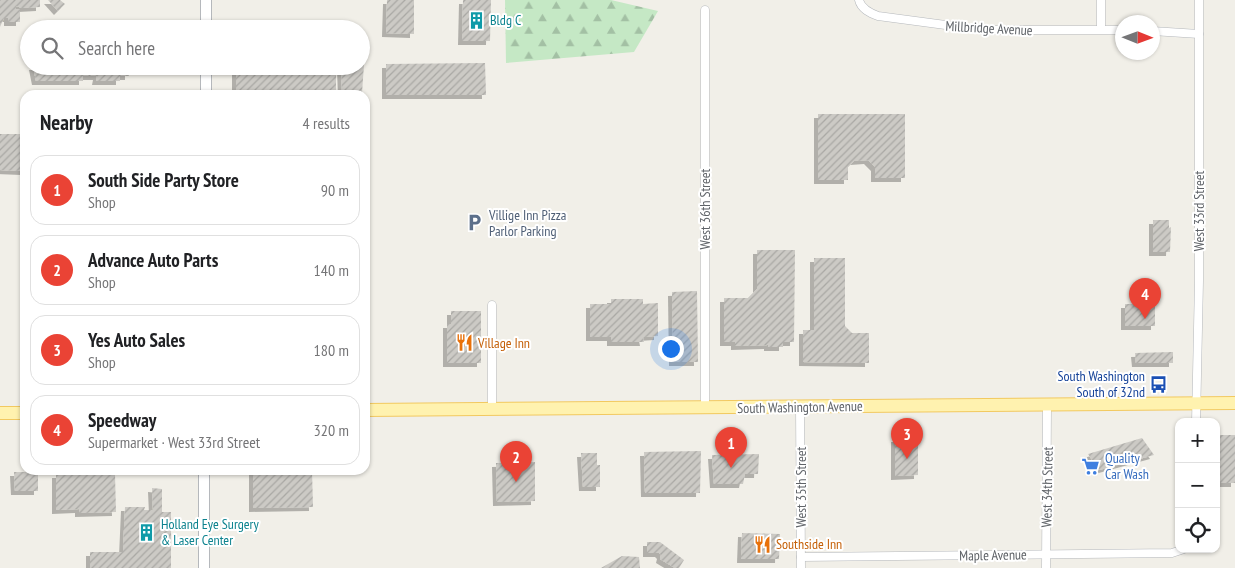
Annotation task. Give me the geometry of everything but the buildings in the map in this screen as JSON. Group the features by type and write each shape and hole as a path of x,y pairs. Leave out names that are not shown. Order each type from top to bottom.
{"main road":[{"name":"South Washington Avenue","path":"370,410 1235,403"},
{"path":"0,413 20,413"}],"street":[{"path":"206,0 206,20"},
{"path":"1101,0 1101,29"},
{"name":"West 33rd Street","path":"1196,418 1200,280 1199,0"},
{"name":"Millbridge Avenue","path":"860,2 878,16 964,28 1014,31 1115,30"},
{"name":"West 36th Street","path":"704,10 705,408"},
{"path":"1160,32 1199,34"},
{"path":"206,75 206,90"},
{"path":"492,305 492,409"},
{"name":"West 35th Street","path":"800,406 801,568"},
{"name":"West 34th Street","path":"1046,568 1047,406"},
{"path":"204,475 204,568"},
{"name":"Maple Avenue","path":"801,557 1175,552"}],"green space":[{"path":"505,0 611,0 658,11 634,52 506,63"}],"place":[{"name":"Bldg C","path":"476,20"},
{"name":"Villige Inn Pizza Parlor Parking","path":"475,223"},
{"name":"Speedway","path":"1145,319"},
{"name":"Village Inn","path":"464,343"},
{"name":"South Washington South of 32nd","path":"1159,384"},
{"name":"Yes Auto Sales","path":"907,459"},
{"name":"Quality Car Wash","path":"1091,466"},
{"name":"South Side Party Store","path":"731,468"},
{"name":"Advance Auto Parts","path":"516,482"},
{"name":"Holland Eye Surgery & Laser Center","path":"147,532"},
{"name":"Southside Inn","path":"762,544"}]}
